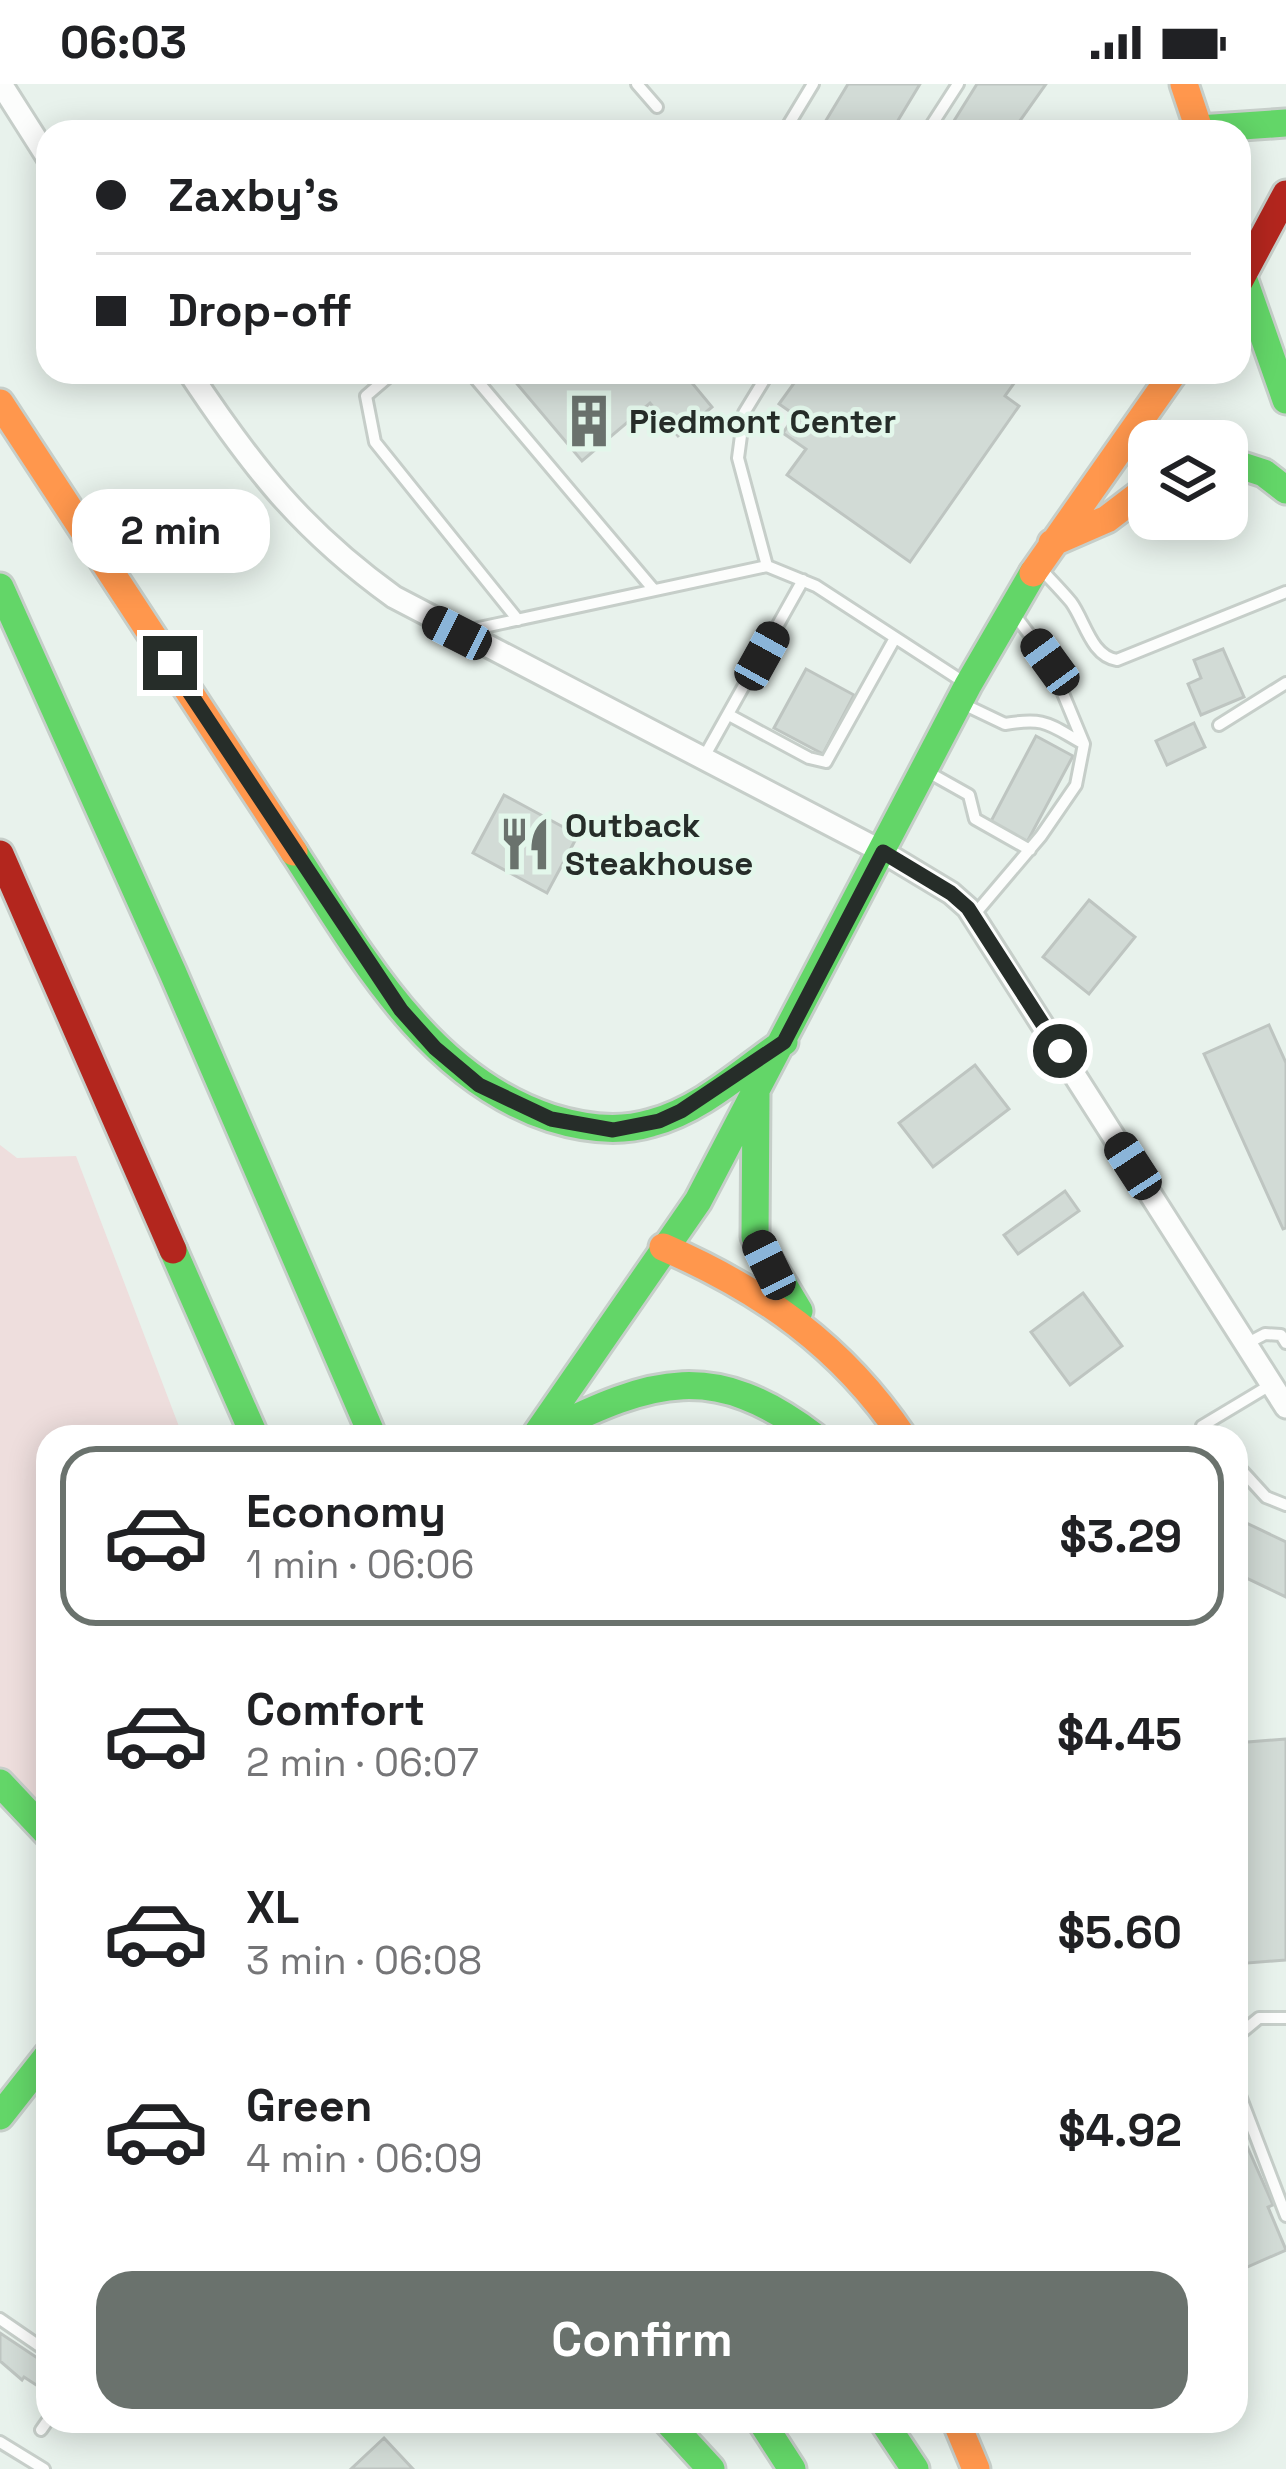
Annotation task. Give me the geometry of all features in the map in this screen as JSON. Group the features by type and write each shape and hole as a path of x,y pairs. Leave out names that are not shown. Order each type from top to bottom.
{"main road":[{"path":"1184,84 1193,120"},
{"path":"1251,127 1286,123"},
{"path":"1251,256 1286,194"},
{"path":"1251,305 1286,400"},
{"path":"543,1425 698,1201 963,693 1045,554 1165,384"},
{"path":"0,403 348,934 401,1010 458,1069 526,1110 570,1124 613,1130 681,1111 784,1042"},
{"path":"1248,468 1286,490"},
{"path":"1045,554 1128,503"},
{"path":"0,587 368,1425"},
{"path":"0,854 250,1425"},
{"path":"757,1094 752,1193 755,1238 784,1291 875,1394 895,1425"},
{"path":"663,1247 754,1289 826,1342"},
{"path":"559,1425 593,1407 676,1382 733,1390 797,1425"},
{"path":"0,1783 36,1821"},
{"path":"0,2116 36,2070"},
{"path":"679,2433 712,2469"},
{"path":"769,2433 792,2469"},
{"path":"891,2433 915,2469"},
{"path":"961,2433 976,2469"}],"street":[{"path":"1,84 36,139"},
{"path":"197,384 253,466 301,521 394,597 883,852 951,893 974,915 1286,1407"}],"lane":[{"path":"637,84 657,107"},
{"path":"791,120 813,84"},
{"path":"936,120 958,84"},
{"path":"380,384 366,396 375,442 518,620"},
{"path":"480,384 654,590"},
{"path":"762,384 744,413 738,458 767,566"},
{"path":"1045,554 1098,651 1108,660 1286,592"},
{"path":"457,633 767,566 803,580 896,638 1005,724 1023,718 1043,722 1084,744"},
{"path":"702,760 803,580"},
{"path":"974,915 1030,850 1076,785 1084,744 1050,662 1011,610"},
{"path":"729,715 809,758 826,762 896,638"},
{"path":"1219,725 1286,683"},
{"path":"925,770 969,795 975,819 1030,850"},
{"path":"1246,1344 1265,1334 1281,1335 1286,1343"},
{"path":"1204,1425 1272,1384"},
{"path":"1248,1478 1266,1497 1286,1505"},
{"path":"1248,2027 1259,2018 1286,2018"},
{"path":"1248,2116 1286,2216"},
{"path":"0,2319 36,2344"},
{"path":"0,2443 44,2469"}],"shaded area":[{"path":"0,1145 17,1158 76,1156 178,1425 36,1425 36,1820 0,1781"}],"building":[{"path":"848,84 920,84 898,120 826,120"},
{"path":"977,84 1046,84 1020,120 954,120"},
{"name":"Piedmont Center","path":"517,384 693,384 712,407 678,436 650,403 582,461"},
{"path":"793,384 1014,384 1005,396 1019,406 910,562 787,475 806,449 783,433 795,415 779,404"},
{"path":"1223,649 1244,697 1201,715 1188,684 1201,678 1194,660"},
{"path":"806,669 854,695 823,754 774,728"},
{"path":"1194,723 1205,747 1167,765 1156,741"},
{"path":"1036,736 1073,756 1026,844 989,825"},
{"name":"Outback Steakhouse","path":"504,795 578,835 547,893 473,853"},
{"path":"1089,900 1135,937 1089,994 1043,957"},
{"path":"1269,1025 1286,1063 1283,1229 1204,1054"},
{"path":"975,1065 1009,1109 933,1167 899,1123"},
{"path":"1065,1191 1079,1211 1018,1254 1004,1235"},
{"path":"1083,1293 1122,1346 1070,1385 1031,1332"},
{"path":"1248,1524 1286,1542 1286,1597 1248,1579"},
{"path":"1286,1739 1286,1960 1248,1963 1248,1742"},
{"path":"1248,2148 1273,2205 1268,2207 1286,2250 1248,2267"},
{"path":"0,2333 36,2357 36,2385 22,2380 0,2361"},
{"path":"384,2438 413,2469 351,2469"}],"traffic: fast":[{"path":"1251,125 1286,123"},
{"path":"1251,300 1286,400"},
{"path":"1248,468 1286,490"},
{"path":"543,1425 698,1201 968,685 1033,573"},
{"path":"0,587 368,1425"},
{"path":"294,852 372,970 433,1043 507,1099 551,1118 601,1128 651,1123 704,1099 784,1042"},
{"path":"756,1094 755,1237 799,1311"},
{"path":"173,1250 250,1425"},
{"path":"561,1425 619,1400 683,1386 745,1396 797,1425"},
{"path":"0,1783 36,1821"},
{"path":"0,2116 36,2070"},
{"path":"678,2433 711,2469"},
{"path":"769,2433 792,2469"},
{"path":"891,2433 915,2469"}],"traffic: slow":[{"path":"1184,84 1196,120"},
{"path":"1033,573 1166,384"},
{"path":"0,403 294,852"},
{"path":"1052,543 1107,519 1128,503"},
{"path":"663,1247 734,1282 797,1324 854,1375 894,1425"},
{"path":"961,2433 976,2469"}],"traffic: jam":[{"path":"1251,260 1286,194"},
{"path":"0,854 173,1250"}],"place":[{"name":"Piedmont Center","path":"589,421"},
{"name":"Outback Steakhouse","path":"525,844"}],"route":[{"path":"170,663 401,1010 458,1069 526,1110 613,1130 659,1121 784,1042 883,852 968,908 1060,1051"}]}
